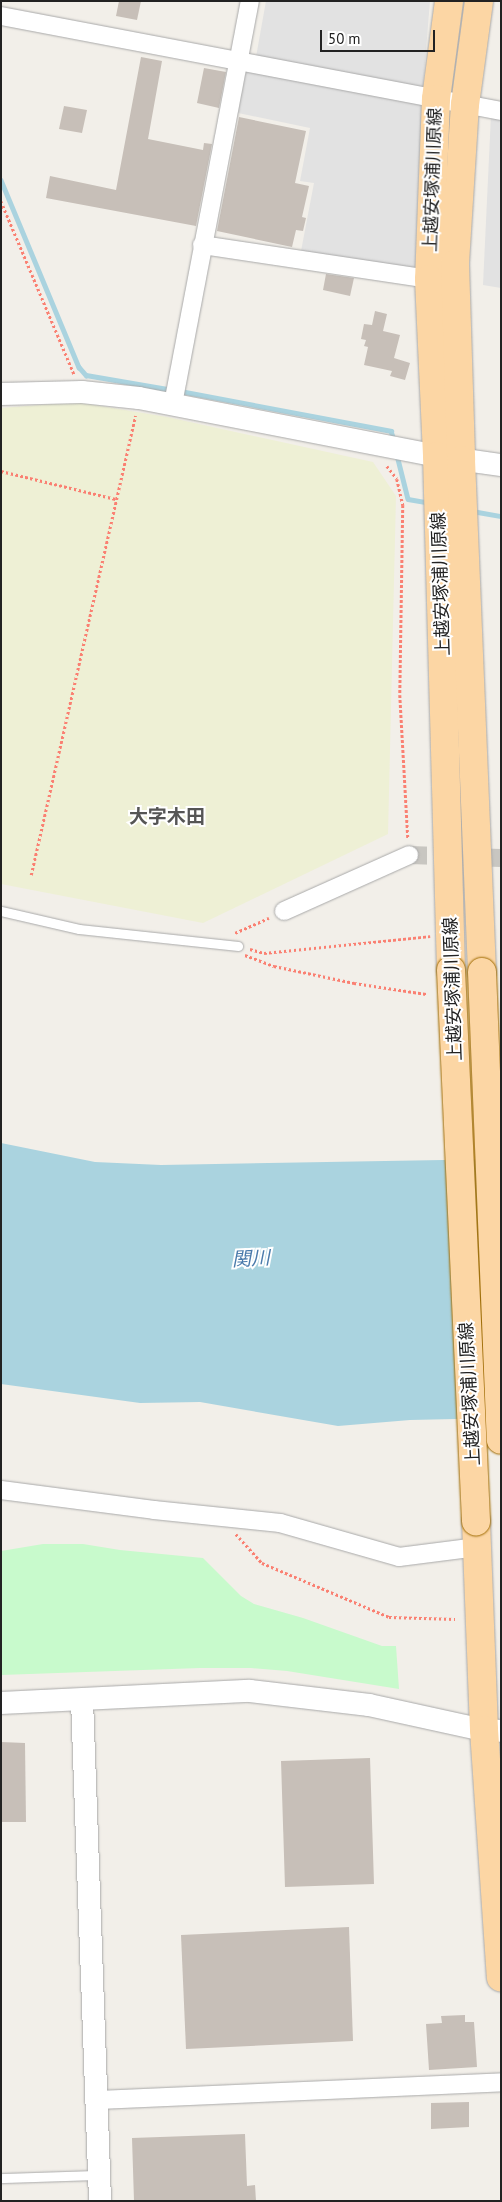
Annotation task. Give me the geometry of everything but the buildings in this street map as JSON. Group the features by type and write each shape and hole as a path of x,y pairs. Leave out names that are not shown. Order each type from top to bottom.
{"main road":[{"name":"上越安塚浦川原線","path":"449,1 436,99 429,279 449,458 482,972 501,1440"},
{"name":"上越安塚浦川原線","path":"479,1 465,104 455,264 449,458 450,934 476,1534 493,1730 501,1977"}],"street":[{"path":"173,404 250,1"},
{"path":"1,16 238,59 501,111"},
{"path":"202,245 429,279"},
{"path":"1,394 82,392 139,398 449,458 501,465"},
{"path":"284,911 409,855"},
{"path":"1,1490 41,1497 280,1523 398,1557 476,1534"},
{"path":"1,1702 82,1700 250,1691 369,1705 493,1730"},
{"path":"82,1700 100,2201"},
{"path":"96,2100 501,2082"}],"lane":[{"path":"1,911 79,929 238,946"},
{"path":"1,2178 99,2175"}],"path":[{"path":"1,201 82,392"},
{"path":"31,875 139,398"},
{"path":"386,464 397,479 403,506 400,695 409,855"},
{"path":"1,471 116,499"},
{"path":"226,945 230,936 284,911"},
{"path":"238,946 264,952 450,934"},
{"path":"248,949 245,955 274,966 354,983 426,994"},
{"path":"220,1517 262,1563 389,1617 455,1619"}],"green space":[{"path":"77,402 167,417 373,462 396,496 388,834 203,923 1,884 1,408"},
{"path":"43,1544 83,1544 120,1550 203,1558 241,1596 254,1604 303,1618 382,1646 396,1646 399,1689 287,1671 251,1668 1,1675 1,1551"}],"shaded area":[{"path":"266,1 430,1 423,87 256,57"},
{"path":"246,70 422,103 415,270 301,251 314,183 300,181 310,128 238,113"},
{"path":"491,115 501,117 501,288 483,285"}],"water":[{"name":"関川","path":"1,1143 95,1162 161,1165 501,1159 501,1418 410,1420 338,1426 200,1402 140,1403 1,1384"}],"waterway":[{"path":"1,180 79,367 86,375 173,390"},
{"path":"180,391 391,431 394,440"},
{"path":"397,455 408,499 430,503"},
{"path":"472,511 501,516"}],"tunnel":[{"path":"409,855 501,858"}],"district":[{"name":"大字木田","path":"167,817"}]}
